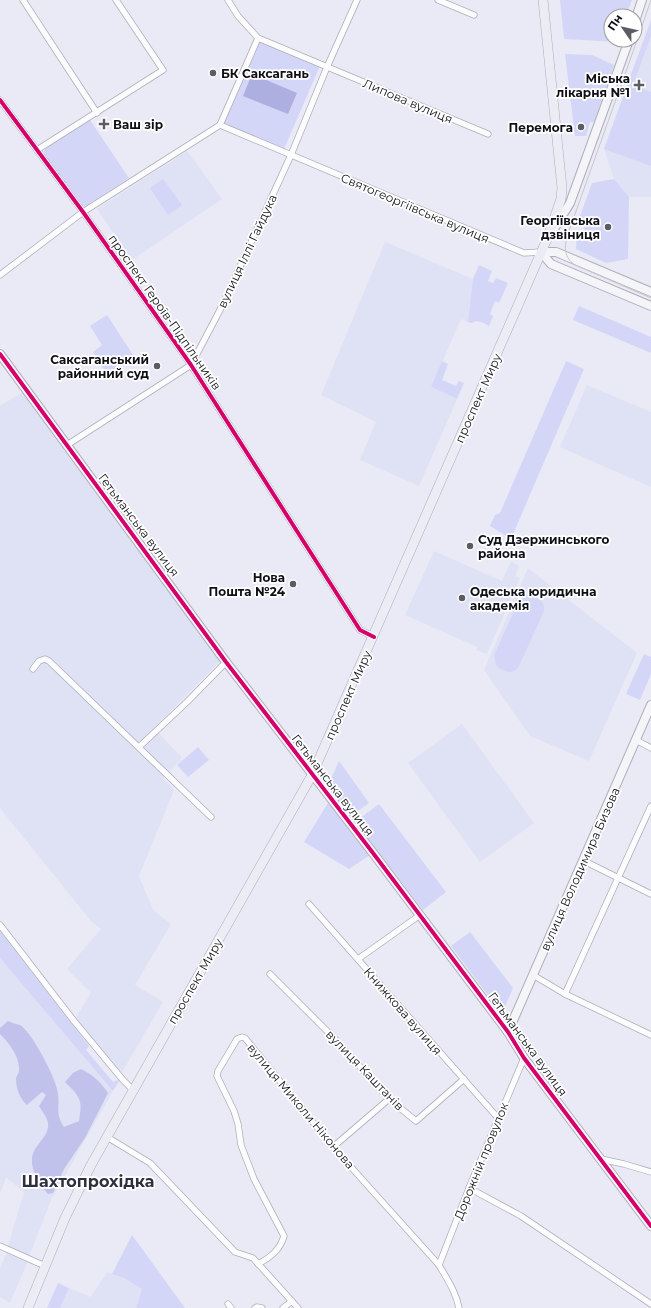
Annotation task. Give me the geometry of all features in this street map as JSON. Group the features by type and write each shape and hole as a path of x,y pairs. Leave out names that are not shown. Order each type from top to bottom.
{"main road":[{"name":"проспект Миру","path":"28,1308 64,1218 79,1188 312,775 374,637 547,239 561,199 562,188 543,0"}],"street":[{"path":"22,0 97,113"},
{"path":"37,150 163,70 116,0"},
{"path":"0,275 83,212 220,125 258,38 238,16 228,0"},
{"name":"вулиця Іллі Гайдука","path":"67,445 191,365 220,310 291,155 327,67 357,0"},
{"path":"438,0 474,16"},
{"name":"Липова вулиця","path":"258,38 488,134"},
{"path":"547,239 570,203 626,48"},
{"name":"проспект Героїв-Підпільників","path":"0,100 83,212 191,365 360,630 374,637"},
{"name":"Святогеоргіївська вулиця","path":"220,125 524,253 556,252 651,292"},
{"path":"541,252 551,264 651,306"},
{"name":"Гетьманська вулиця","path":"0,354 226,662 420,915 508,1032 524,1058 651,1226"},
{"path":"33,669 39,661 45,659 49,661 211,817"},
{"path":"139,747 188,701 226,662"},
{"name":"вулиця Володимира Бизова","path":"508,1032 651,706"},
{"path":"636,740 651,748"},
{"path":"565,994 651,806"},
{"path":"584,861 651,894"},
{"name":"Книжкова вулиця","path":"309,904 498,1118"},
{"path":"358,960 420,915"},
{"path":"0,925 74,1021 133,1090"},
{"name":"вулиця Каштанів","path":"270,974 338,1041 389,1099 416,1121 464,1079"},
{"path":"533,975 565,994 651,1035"},
{"name":"вулиця Миколи Ніконова","path":"258,1264 270,1257 277,1250 282,1243 284,1236 254,1179 241,1145 238,1124 234,1111 217,1076 218,1071 237,1039 242,1037 246,1038 333,1147 439,1265 452,1287 459,1308"},
{"name":"Дорожній провулок","path":"439,1265 469,1188 524,1058"},
{"path":"333,1147 389,1099"},
{"path":"107,1137 150,1163 235,1252 253,1258 298,1308"},
{"path":"601,1159 651,1172"},
{"path":"469,1188 521,1216 651,1304"},
{"path":"0,1246 45,1266"},
{"path":"283,1308 292,1301"},
{"path":"255,1308 262,1308"}],"shaded area":[{"path":"560,0 632,0 629,8 603,8 603,41 564,39"},
{"name":"Міська лікарня №1","path":"651,20 651,197 629,197 614,179 604,149 641,48 643,48 643,42"},
{"name":"Міська лікарня №1","path":"651,20 651,36 633,85 651,92 651,166 604,149 641,48 643,48 643,42"},
{"path":"259,40 320,66 284,149 223,123"},
{"path":"565,54 592,55 614,65 594,122 590,122 586,136 575,136"},
{"path":"252,74 297,93 288,114 243,96"},
{"path":"90,120 129,178 84,207 44,155 44,151 47,147"},
{"path":"187,151 222,199 132,260 97,209"},
{"path":"163,179 182,205 168,215 150,188"},
{"path":"614,179 629,197 628,259 606,263 576,249 577,233 584,232 585,219 579,219 592,183"},
{"path":"385,242 473,279 468,322 461,319 431,387 457,399 419,486 360,460 376,422 321,395"},
{"path":"479,265 492,271 488,281 493,283 496,278 508,283 499,303 495,301 490,314 493,316 489,326 478,321 472,323 468,322 473,279"},
{"path":"579,306 651,337 651,353 573,320"},
{"path":"107,315 135,358 108,376 93,352 102,345 90,326"},
{"path":"442,361 448,364 442,380 456,386 459,381 464,383 457,399 431,387"},
{"path":"566,361 584,369 511,539 490,526 495,515 500,513"},
{"path":"587,385 651,412 651,487 560,447"},
{"path":"26,390 223,658 154,728 182,758 163,778 174,790 139,876 153,910 171,924 135,985 163,1002 122,1072 75,1019 91,993 67,969 101,929 91,921 0,808 0,406"},
{"name":"Одеська юридична академія","path":"434,551 502,581 511,561 519,566 515,576 520,578 487,654 476,650 477,647 405,615"},
{"path":"528,568 637,653 589,761 530,736 484,670"},
{"path":"526,595 539,599 543,604 544,611 519,666 514,671 508,672 502,670 496,665 494,655 517,605"},
{"path":"644,654 651,657 651,674 640,700 626,694"},
{"path":"462,724 534,823 480,862 408,763"},
{"path":"198,747 209,760 188,777 177,765"},
{"path":"339,761 369,803 351,816 328,786"},
{"path":"331,798 373,853 349,869 304,842"},
{"path":"379,804 446,892 423,910 355,822"},
{"path":"0,931 89,1046 86,1050 113,1082 119,1081 113,1091 0,958"},
{"path":"470,932 513,988 505,1007 502,1008 495,1005 451,946"},
{"path":"0,958 113,1091 52,1198 29,1256 8,1246 24,1192 6,1177 1,1192 0,1191"},
{"path":"8,1021 20,1025 25,1029 37,1046 49,1068 57,1087 59,1114 64,1127 79,1121 81,1108 79,1099 74,1091 65,1082 73,1073 81,1069 99,1082 108,1093 85,1138 64,1169 53,1193 48,1194 41,1185 35,1174 32,1162 34,1151 46,1134 48,1127 47,1119 39,1106 46,1095 42,1092 27,1105 20,1097 16,1083 16,1078 19,1073 18,1060 10,1046 0,1034 0,1028"},
{"path":"132,1235 185,1308 136,1308 142,1289 124,1278 112,1274"},
{"path":"7,1252 28,1261 10,1303 0,1297 0,1268"},
{"path":"107,1272 124,1278 142,1289 136,1308 60,1308 69,1288 91,1297"},
{"path":"58,1283 69,1288 60,1308 47,1308"}],"tram line":[{"path":"651,0 568,233 565,248 568,257 575,265 651,298"}],"cycle path":[{"path":"0,100 83,212 191,365 360,630 374,637"},
{"path":"0,354 226,662 508,1032 524,1058 651,1226"}],"place":[{"name":"БК Саксагань","path":"213,73"},
{"name":"Міська лікарня №1","path":"639,85"},
{"name":"Ваш зір","path":"104,124"},
{"name":"Перемога","path":"581,127"},
{"name":"Георгіївська дзвіниця","path":"608,227"},
{"name":"Саксаганський районний суд","path":"157,366"},
{"name":"Суд Дзержинського района","path":"470,546"},
{"name":"Нова Пошта №24","path":"293,584"},
{"name":"Одеська юридична академія","path":"462,598"}],"district":[{"name":"Шахтопрохідка","path":"88,1181"}]}
